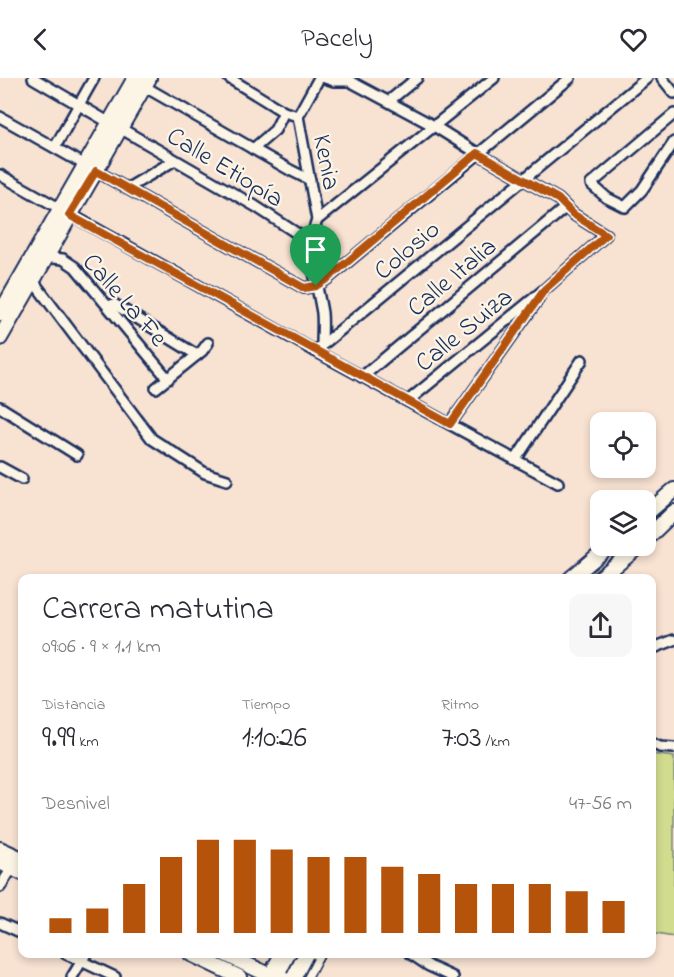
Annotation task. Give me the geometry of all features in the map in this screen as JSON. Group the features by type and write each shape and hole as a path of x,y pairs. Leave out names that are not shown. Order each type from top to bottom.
{"street":[{"name":"Calle Etiopía","path":"33,78 255,206 301,236 312,235"},
{"path":"55,147 94,78"},
{"path":"229,78 284,111 298,116 319,78"},
{"path":"389,101 417,78"},
{"path":"317,220 494,78"},
{"path":"0,117 304,288 316,286 327,279 570,78"},
{"name":"Colosio","path":"318,349 647,78"},
{"path":"662,78 674,93"},
{"path":"338,79 389,101 434,126 558,199 566,207"},
{"path":"0,338 33,282 40,256 139,80 253,149 310,180"},
{"path":"253,149 275,130 284,111"},
{"path":"674,114 591,184 607,198 625,207 642,190 674,142"},
{"name":"Kenia","path":"298,116 317,220 312,235 311,249 322,315 318,349"},
{"path":"128,188 175,160"},
{"path":"0,175 64,213 318,349 362,377 558,483"},
{"name":"Calle Suiza","path":"408,401 545,289 606,235 566,207"},
{"name":"Calle Italia","path":"362,377 566,207"},
{"path":"1,310 27,269 40,256"},
{"name":"Calle La Fe","path":"40,256 63,259 75,267 168,379"},
{"path":"27,269 33,282 152,439 205,473 227,480"},
{"name":"Calle Suiza","path":"450,424 545,289"},
{"path":"108,306 114,304 197,355"},
{"path":"156,388 197,355 208,343"},
{"path":"516,459 582,360"},
{"path":"0,407 77,455"},
{"path":"0,467 22,479"},
{"path":"656,506 674,490"},
{"path":"656,529 674,512"},
{"path":"576,574 597,556"},
{"path":"605,574 627,556"},
{"path":"656,647 674,640"},
{"path":"656,745 674,748"},
{"path":"0,849 14,865 0,887"},
{"path":"0,922 18,931"},
{"path":"72,977 84,958 114,977"},
{"path":"200,958 240,977"},
{"path":"235,958 279,976"},
{"path":"279,976 281,958"},
{"path":"279,976 292,958"},
{"path":"279,976 305,958"},
{"path":"304,977 310,958"},
{"path":"417,958 453,977"}],"green space":[{"path":"656,755 674,757 674,937 656,934"}],"route":[{"path":"477,153 558,199 573,214 606,235 545,289 450,424 69,215 96,171 304,288 316,286 477,153"}]}
